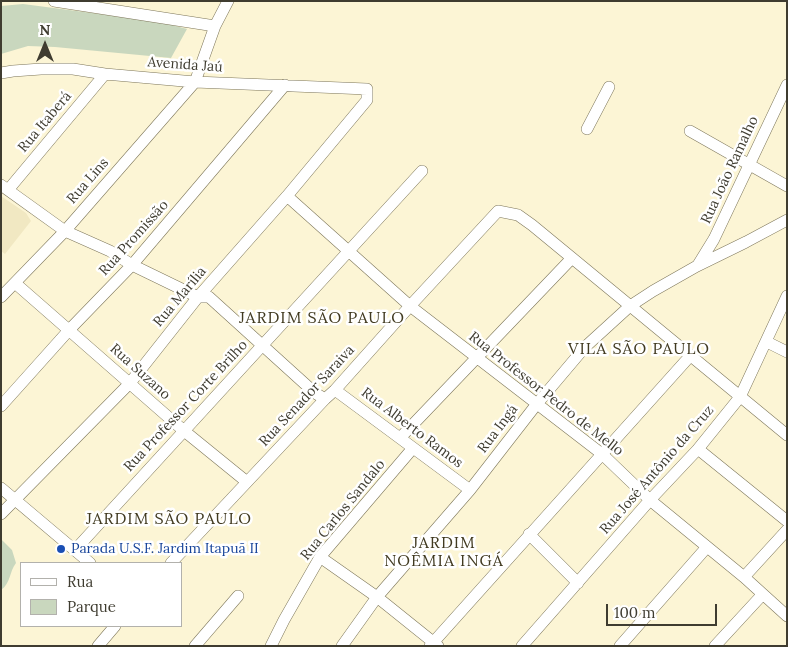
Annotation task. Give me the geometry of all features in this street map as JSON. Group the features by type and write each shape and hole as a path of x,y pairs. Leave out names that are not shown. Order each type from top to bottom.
{"street":[{"path":"54,1 214,26"},
{"path":"195,82 214,26 228,1"},
{"name":"Avenida Jaú","path":"1,73 73,69 105,74 195,82 367,89"},
{"name":"Rua Itaberá","path":"5,188 105,74"},
{"name":"Rua Lins","path":"1,297 65,231 195,82"},
{"name":"Rua Promissão","path":"1,406 70,329 132,265 285,85"},
{"name":"Rua João Ramalho","path":"697,266 714,240 787,85"},
{"path":"587,129 609,87"},
{"name":"Rua Marília","path":"1,514 130,383 198,298 367,100 367,89"},
{"path":"690,131 787,186"},
{"name":"Rua Professor Corte Brilho","path":"75,550 422,171"},
{"path":"5,188 65,231 110,251 132,265 198,298 209,297 218,303 315,393 325,399"},
{"name":"Rua Professor Pedro de Mello","path":"287,196 410,306 602,454 650,500 744,577 787,616"},
{"name":"Rua Senador Saraiva","path":"172,562 335,390 498,211 518,215 572,258"},
{"name":"Rua Ingá","path":"342,646 377,597 470,490 536,404 585,348 630,306 697,266 787,220"},
{"path":"400,438 572,258 787,435"},
{"name":"Rua Suzano","path":"15,283 70,329 183,430 247,482"},
{"name":"Rua José Antônio da Cruz","path":"522,646 650,500 698,449 740,397 787,296"},
{"path":"767,342 787,352"},
{"path":"320,557 377,597 434,644 529,534 691,355"},
{"name":"Rua Alberto Ramos","path":"335,390 470,490"},
{"name":"Rua Carlos Sandalo","path":"271,646 320,557 413,448"},
{"path":"698,449 787,521"},
{"path":"1,488 89,562"},
{"path":"744,577 787,530"},
{"path":"529,534 578,583"},
{"path":"620,646 707,547"},
{"path":"715,646 762,594"},
{"path":"195,646 238,596"},
{"path":"98,646 114,627"}],"shaded area":[{"path":"1,196 26,213 31,221 5,254 1,251"}],"green space":[{"path":"23,4 161,22 187,29 171,58 28,46 1,54 1,6"},
{"path":"1,539 12,550 16,563 7,584 1,590"}],"place":[{"name":"Parada U.S.F. Jardim Itapuã II","path":"61,549"}],"district":[{"name":"JARDIM SÃO PAULO","path":"322,318"},
{"name":"VILA SÃO PAULO","path":"639,349"},
{"name":"JARDIM SÃO PAULO","path":"169,519"},
{"name":"JARDIM NOÊMIA INGÁ","path":"444,552"}]}
